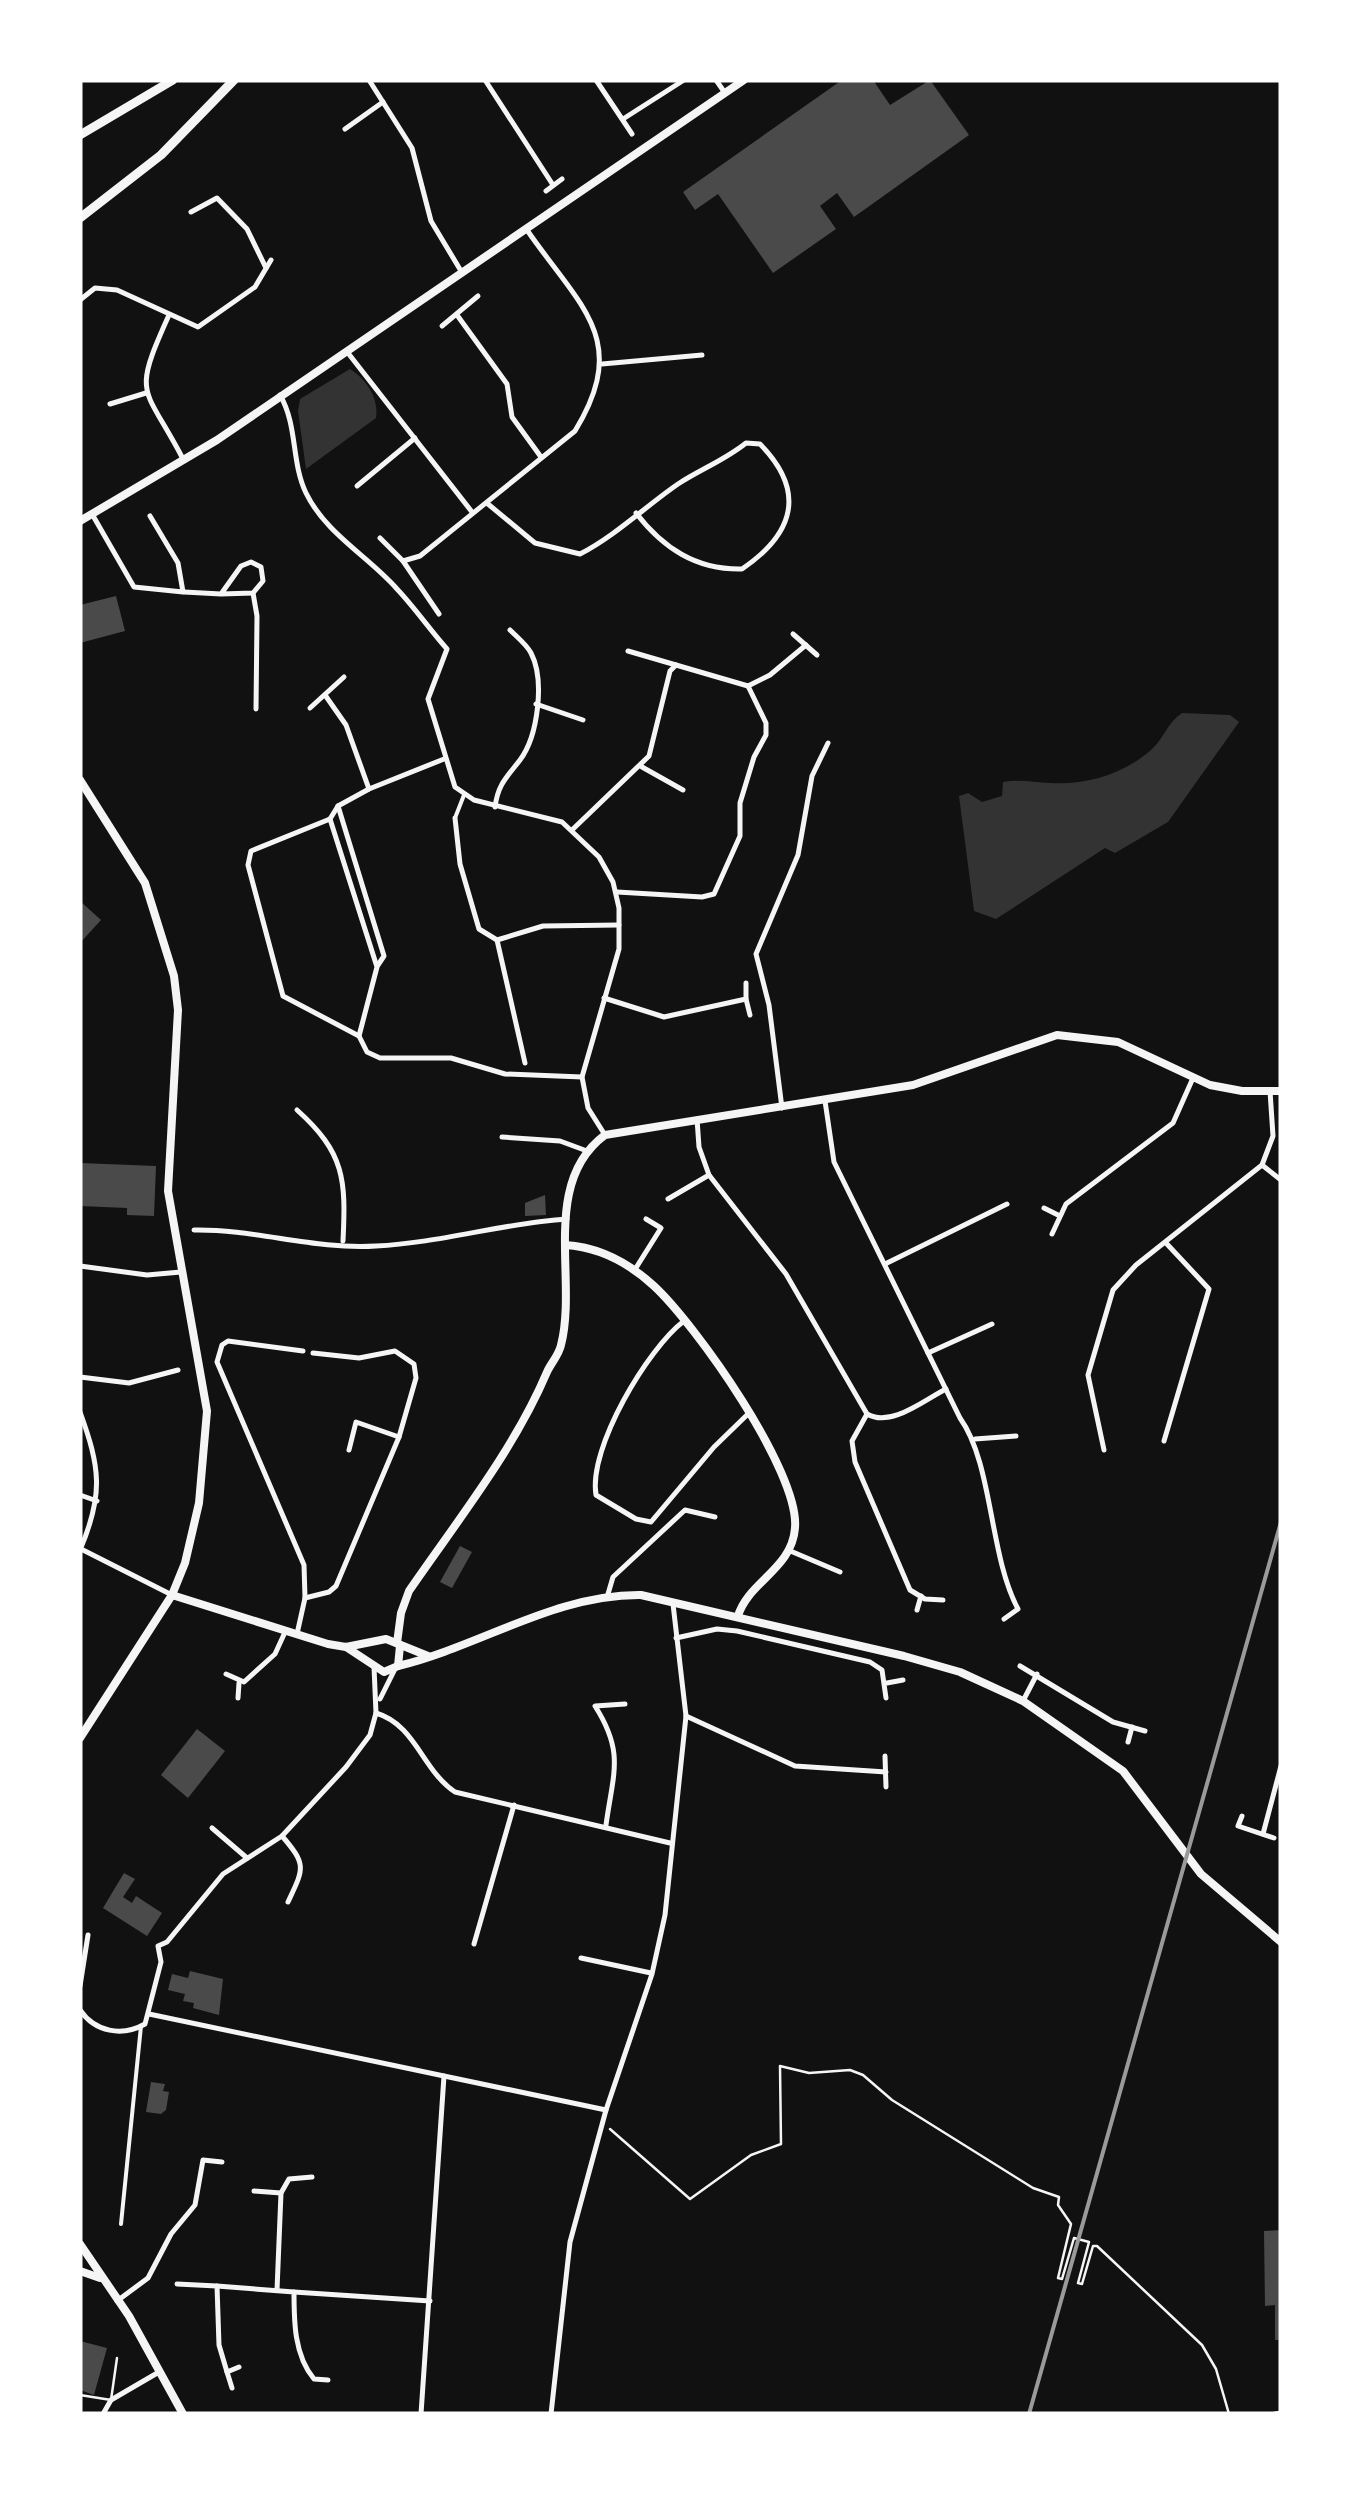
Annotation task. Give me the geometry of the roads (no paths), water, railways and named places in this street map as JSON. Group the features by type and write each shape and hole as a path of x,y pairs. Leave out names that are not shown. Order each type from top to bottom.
{"highway":[{"path":"80,135 173,80"},
{"path":"80,218 160,155 234,80"}],"street":[{"path":"369,80 412,148 431,221 463,274"},
{"path":"485,80 553,186"},
{"path":"596,80 632,134"},
{"path":"622,119 684,80"},
{"path":"716,80 725,93"},
{"path":"80,520 348,353 744,80"},
{"path":"345,129 383,102"},
{"path":"546,191 562,178"},
{"path":"191,212 217,198 247,230 266,268"},
{"path":"403,561 420,556 488,504 575,431 589,409 603,351 594,327 527,230"},
{"path":"80,300 95,288 118,290 198,327 254,286 271,260"},
{"path":"442,326 478,296"},
{"path":"170,315 149,358 146,393 183,459"},
{"path":"457,315 507,384 512,417 541,458"},
{"path":"348,353 473,512"},
{"path":"602,364 702,356"},
{"path":"110,404 146,393"},
{"path":"280,396 289,409 298,472 315,508 341,539 396,587 447,650 428,698 448,776 464,794 495,806 542,814 572,830 604,864 616,892 619,949 582,1077 587,1104 605,1136"},
{"path":"357,486 414,438"},
{"path":"488,504 535,543 580,554 636,513 712,461 728,458 746,443 760,444 780,466 790,507 785,527 758,558 742,569 674,553 660,544 636,513"},
{"path":"92,514 134,587 242,597 263,581 261,567 251,562 241,566 220,594"},
{"path":"150,516 178,562 183,592"},
{"path":"380,538 403,561 440,614"},
{"path":"253,592 257,616 256,709"},
{"path":"495,806 505,775 522,758 535,725 531,653 510,630"},
{"path":"793,634 817,655"},
{"path":"628,651 748,686 770,676 806,645"},
{"path":"572,830 642,767 653,744 670,670 676,665"},
{"path":"310,708 344,678"},
{"path":"616,892 702,897 714,894 740,836 740,802 754,757 766,735 766,723 748,686"},
{"path":"325,695 346,725 368,789"},
{"path":"536,704 583,720"},
{"path":"782,1108 768,1005 756,954 798,854 812,776 828,743"},
{"path":"444,758 368,789 338,806 330,819 250,851 247,857 283,996 359,1036 367,1052 380,1058 451,1058 492,1072 582,1077"},
{"path":"642,767 683,790"},
{"path":"80,780 146,883 167,941 178,1010 168,1191 207,1412 199,1502 172,1595 80,1738"},
{"path":"464,794 455,818 460,864 479,929 497,940 525,1063 524,1074"},
{"path":"338,806 384,956 377,967 359,1036"},
{"path":"330,819 377,967"},
{"path":"497,940 543,926 619,924"},
{"path":"746,983 750,1014"},
{"path":"604,998 664,1017 746,999"},
{"path":"121,2224 141,2026 148,2014 161,1962 158,1946 168,1942 223,1874 282,1836 346,1767 370,1734 378,1702 397,1668 400,1612 409,1592 540,1396 561,1346 567,1219 573,1180 587,1151 605,1136 698,1118 825,1102 913,1084 1058,1035 1118,1042 1194,1078 1242,1091 1281,1090"},
{"path":"1052,1234 1066,1204 1173,1123 1194,1078"},
{"path":"1104,1450 1088,1384 1116,1283 1262,1165 1273,1136 1270,1091"},
{"path":"825,1102 834,1162 928,1354 976,1439 981,1480 1018,1609 1004,1620"},
{"path":"297,1110 336,1155 345,1192 343,1242"},
{"path":"698,1118 698,1146 710,1174 786,1274 867,1414 874,1418 896,1416 946,1389"},
{"path":"502,1137 560,1141 587,1151"},
{"path":"1262,1165 1281,1180"},
{"path":"668,1199 710,1174"},
{"path":"885,1264 1007,1204"},
{"path":"1044,1208 1058,1215"},
{"path":"194,1230 221,1230 315,1246 343,1242 375,1246 567,1219"},
{"path":"634,1271 661,1228 646,1219"},
{"path":"1164,1442 1208,1290 1166,1242"},
{"path":"565,1244 598,1250 634,1271 684,1320 750,1413 796,1508 795,1534 788,1550 774,1575 746,1597 738,1616"},
{"path":"80,1266 147,1274 182,1272"},
{"path":"684,1320 656,1345 637,1373 607,1442 596,1477 596,1495 636,1520 651,1522 714,1446 750,1413"},
{"path":"928,1354 992,1324"},
{"path":"297,1634 305,1598 304,1565 216,1362 228,1340 303,1351"},
{"path":"305,1598 330,1592 336,1586 400,1437 416,1378 411,1359 395,1351 359,1358 313,1354"},
{"path":"80,1378 129,1383 178,1370"},
{"path":"80,1412 96,1452 97,1501 80,1550 172,1595 346,1647 384,1672 570,1603 608,1594 674,1601 960,1672 1023,1701 1122,1772 1201,1874 1281,1942"},
{"path":"867,1414 856,1429 852,1452 910,1590 942,1600"},
{"path":"349,1450 356,1422 400,1437"},
{"path":"976,1439 1016,1436"},
{"path":"80,1495 97,1501"},
{"path":"608,1594 614,1577 685,1510 715,1517"},
{"path":"788,1550 840,1572"},
{"path":"917,1610 921,1596"},
{"path":"551,2414 555,2347 570,2242 604,2108 652,1974 665,1915 686,1716 674,1601"},
{"path":"676,1638 717,1629 870,1662 882,1670 886,1698"},
{"path":"238,1698 239,1683 275,1654 286,1630"},
{"path":"346,1647 386,1639 431,1657"},
{"path":"374,1644 378,1702"},
{"path":"1020,1666 1084,1707 1144,1731"},
{"path":"226,1674 239,1683"},
{"path":"1023,1701 1037,1674"},
{"path":"886,1683 903,1680"},
{"path":"606,1824 615,1751 612,1733 595,1706 626,1704"},
{"path":"376,1712 402,1724 439,1781 456,1792 606,1824 671,1844"},
{"path":"686,1716 795,1766 886,1772"},
{"path":"1128,1742 1132,1728"},
{"path":"885,1756 886,1788"},
{"path":"1263,1834 1281,1766"},
{"path":"474,1944 514,1805"},
{"path":"1242,1816 1238,1826 1274,1838"},
{"path":"212,1828 247,1858"},
{"path":"282,1836 302,1859 288,1902"},
{"path":"80,1986 88,1935"},
{"path":"581,1958 652,1974"},
{"path":"80,2010 106,2029 126,2032 141,2026"},
{"path":"148,2014 604,2108"},
{"path":"421,2414 444,2076"},
{"path":"117,2301 148,2278 171,2234 195,2205 203,2160 222,2162"},
{"path":"277,2290 281,2193 288,2179 312,2176"},
{"path":"254,2191 281,2193"},
{"path":"80,2244 161,2370 183,2414"},
{"path":"80,2271 100,2278"},
{"path":"177,2284 430,2300"},
{"path":"217,2286 220,2344 232,2388"},
{"path":"294,2292 294,2323 304,2367 314,2379 328,2380"},
{"path":"227,2372 239,2367"},
{"path":"102,2414 111,2400 161,2370"}],"lane":[{"path":"80,2395 111,2400 118,2358"}],"railway":[{"path":"1029,2414 1281,1522"}]}
